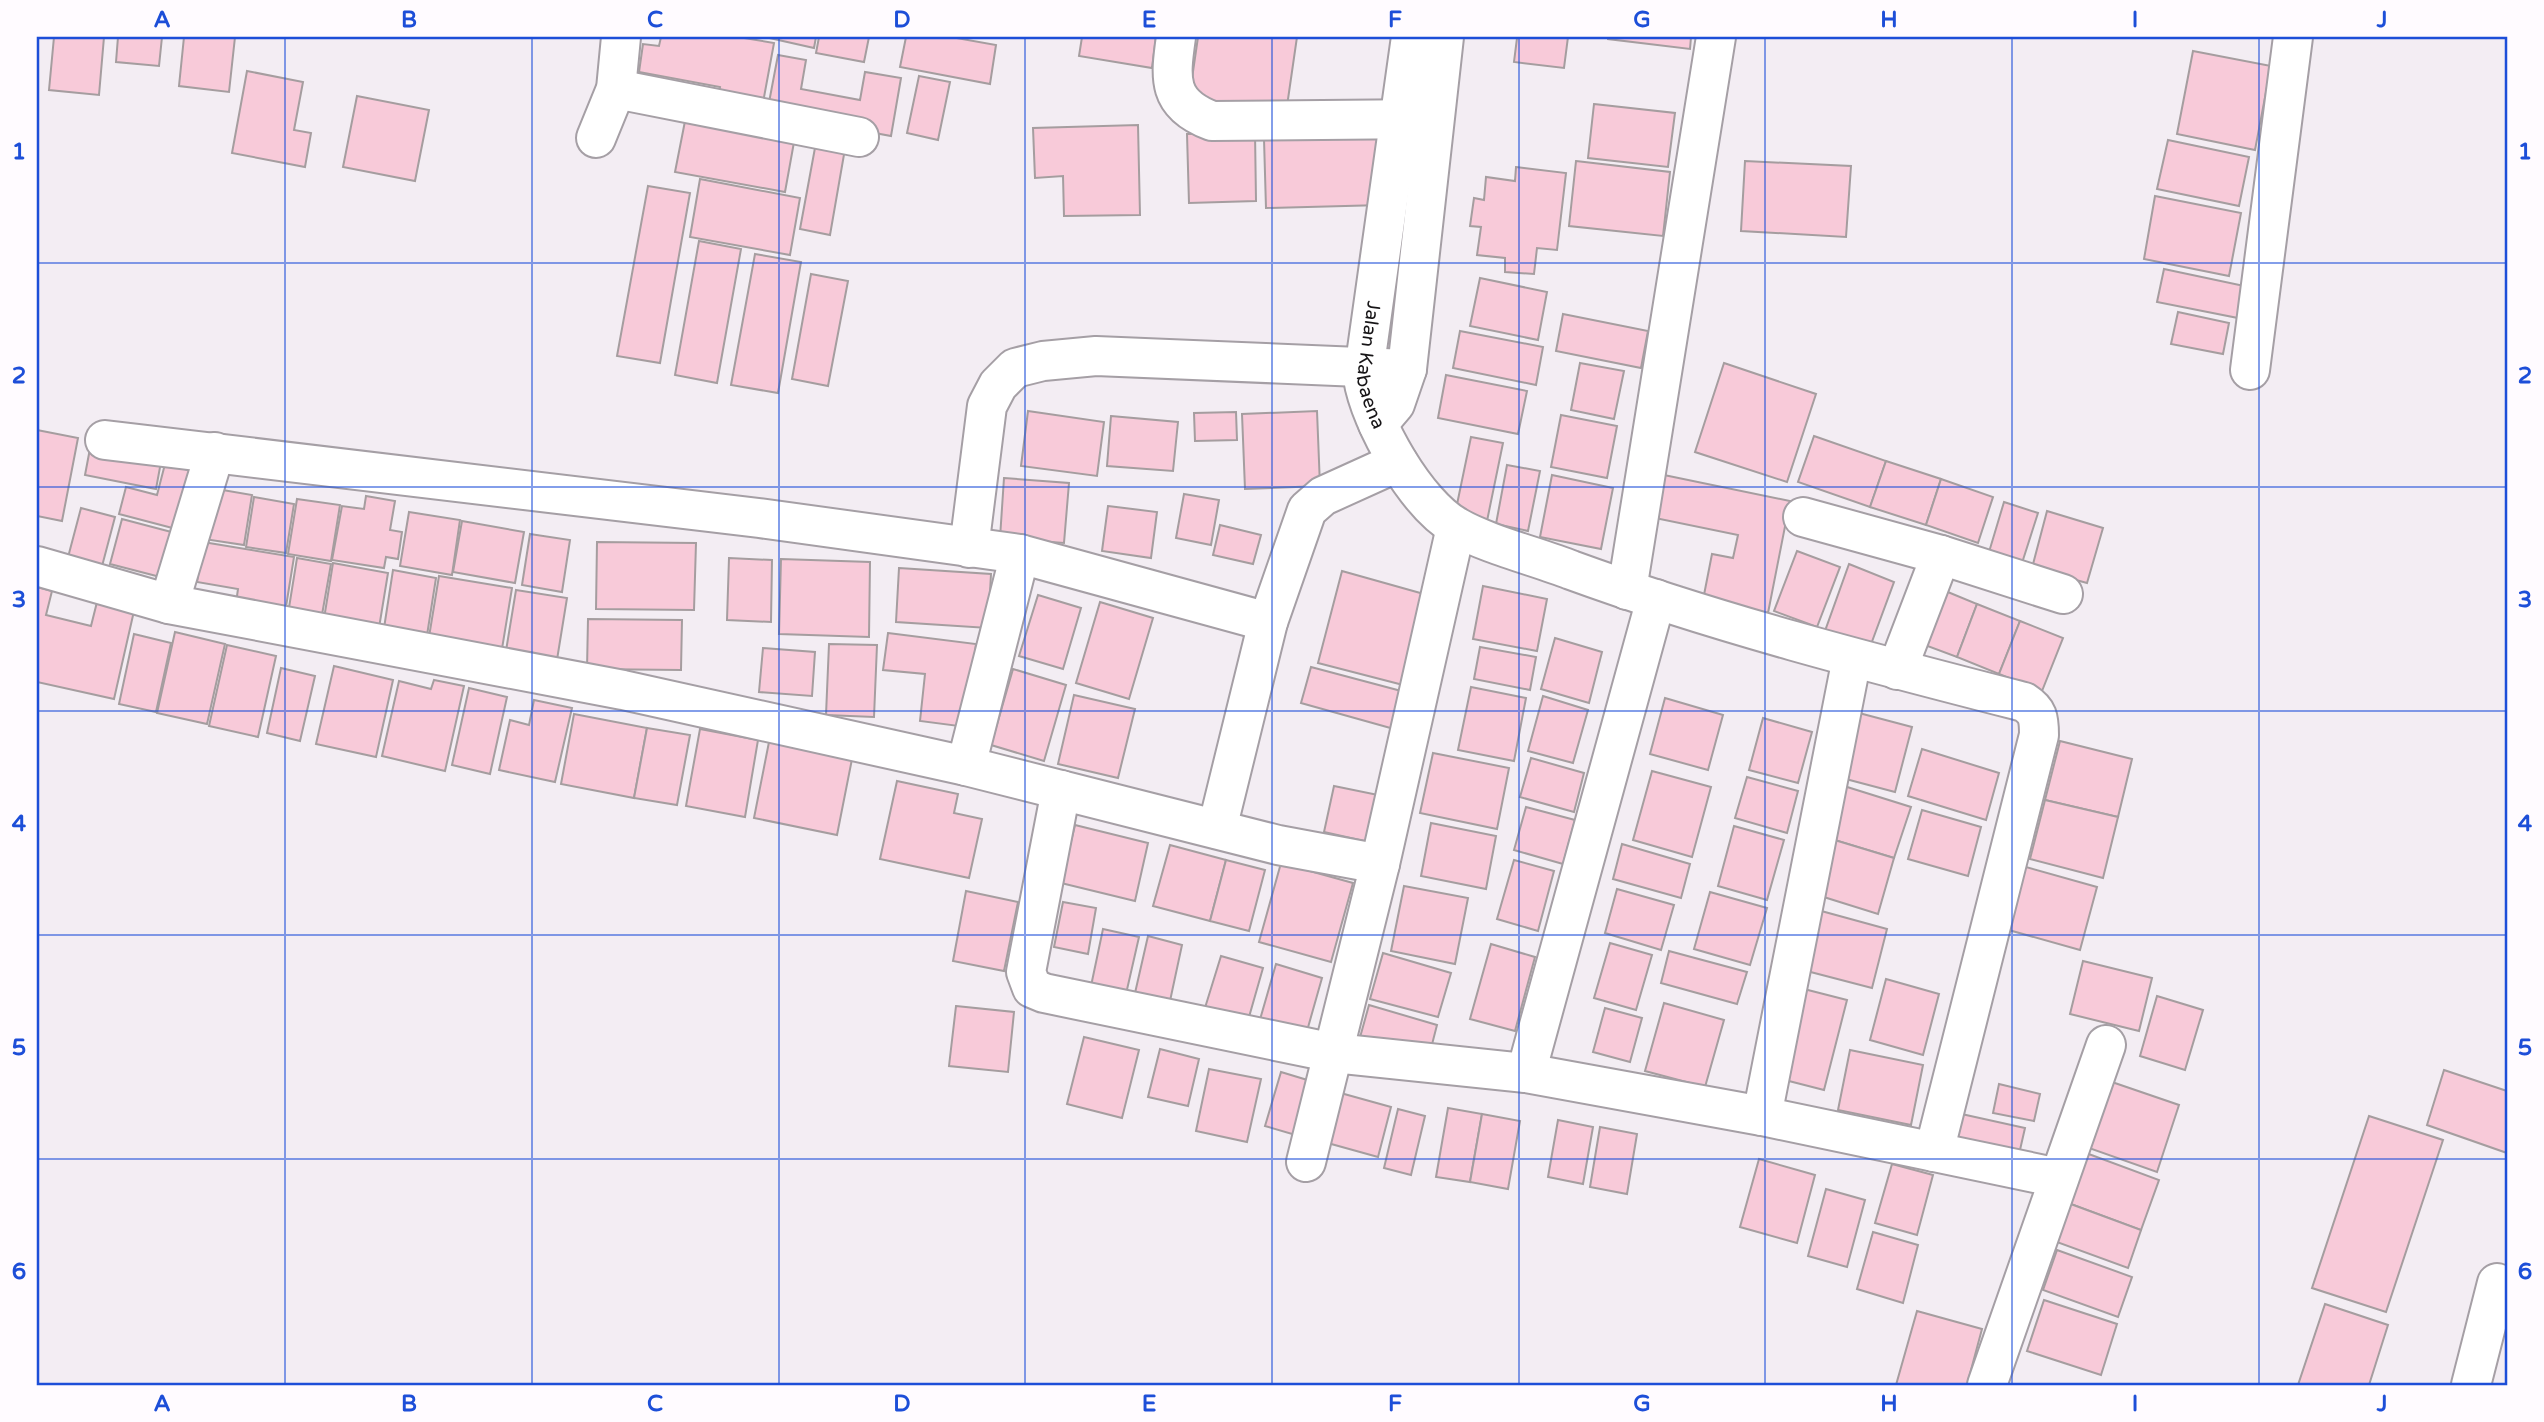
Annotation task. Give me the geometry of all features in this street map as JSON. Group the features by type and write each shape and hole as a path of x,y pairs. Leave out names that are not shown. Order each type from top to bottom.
{"street":[{"path":"596,138 616,89 621,37"},
{"path":"1176,37 1171,73 1176,96 1191,113 1212,121 1417,118"},
{"name":"Jalan Kabaena","path":"1411,37 1417,118 1408,369 1395,404 1378,424 1365,390 1363,365 1417,118 1444,37"},
{"path":"1526,1073 1641,595 1716,37"},
{"path":"2250,370 2293,37"},
{"path":"616,89 859,137"},
{"path":"969,548 986,406 998,385 1014,368 1043,361 1096,356 1363,365 1408,369"},
{"path":"1378,424 1415,488 1456,527 1641,595 1852,658 2024,702 2035,709 2039,719 2039,734 1934,1152"},
{"path":"105,440 759,518 1020,554 1268,622"},
{"path":"169,604 215,452"},
{"path":"1217,829 1268,622 1307,510 1323,496 1398,462"},
{"path":"1803,517 1941,555 2063,594"},
{"path":"1306,1163 1380,864 1456,527"},
{"path":"966,766 1020,554"},
{"path":"1898,670 1941,555"},
{"path":"37,566 169,604 622,690 966,766 1279,845 1380,864"},
{"path":"1762,1116 1852,658"},
{"path":"1060,790 1026,972 1032,988 1044,993 1334,1053 1526,1073 1762,1116 2059,1178"},
{"path":"1987,1385 2106,1045"},
{"path":"2470,1385 2497,1283"}],"building":[{"path":"54,37 104,37 99,95 49,90"},
{"path":"118,37 162,37 159,66 116,62"},
{"path":"184,37 235,37 229,92 179,86"},
{"path":"661,37 738,37 774,43 762,108 718,100 720,87 639,72 643,44 659,46"},
{"path":"765,37 816,37 814,48"},
{"path":"819,37 869,37 864,62 816,53"},
{"path":"906,37 951,37 996,45 990,84 900,67"},
{"path":"1082,37 1156,37 1152,68 1079,56"},
{"path":"1198,37 1297,37 1286,113 1189,99"},
{"path":"1509,37 1568,37 1564,68 1514,62 1517,38"},
{"path":"1608,37 1691,37 1690,49"},
{"path":"2193,51 2271,66 2255,150 2177,134"},
{"path":"778,55 806,60 801,89 860,100 865,72 901,78 891,136 767,113"},
{"path":"247,71 303,82 294,130 311,133 305,167 232,153"},
{"path":"919,76 950,82 938,140 907,133"},
{"path":"357,96 429,110 415,181 343,167"},
{"path":"1594,104 1675,113 1668,167 1588,158"},
{"path":"687,111 796,131 785,192 675,172"},
{"path":"1138,125 1140,215 1064,216 1063,176 1035,178 1033,128"},
{"path":"1255,132 1256,201 1189,203 1187,134"},
{"path":"1380,135 1382,205 1266,208 1264,139"},
{"path":"817,137 846,143 830,235 800,229"},
{"path":"2168,140 2249,157 2239,206 2157,189"},
{"path":"1576,161 1670,172 1663,236 1569,226"},
{"path":"1745,161 1851,166 1846,237 1741,231"},
{"path":"1516,167 1566,173 1557,250 1537,248 1534,274 1505,272 1505,258 1477,255 1481,227 1470,226 1474,198 1484,200 1486,177 1515,181"},
{"path":"700,179 800,198 790,255 690,237"},
{"path":"648,186 690,193 660,363 617,356"},
{"path":"2155,196 2241,213 2229,276 2144,259"},
{"path":"699,241 741,249 717,383 675,375"},
{"path":"755,254 801,262 778,393 731,385"},
{"path":"2164,269 2249,287 2243,319 2157,302"},
{"path":"811,274 848,281 828,386 792,379"},
{"path":"1480,278 1547,292 1538,340 1470,326"},
{"path":"2178,312 2229,323 2223,354 2171,344"},
{"path":"1563,314 1648,331 1641,368 1556,351"},
{"path":"1460,331 1543,347 1536,385 1453,368"},
{"path":"1580,363 1624,371 1614,419 1571,410"},
{"path":"1724,363 1816,394 1787,482 1695,452"},
{"path":"1446,375 1527,391 1518,434 1438,418"},
{"path":"1028,411 1104,422 1097,476 1021,466"},
{"path":"1317,411 1320,486 1245,489 1242,414"},
{"path":"1236,412 1237,440 1195,441 1194,413"},
{"path":"1561,415 1617,426 1607,478 1551,467"},
{"path":"1111,416 1178,422 1173,471 1107,466"},
{"path":"37,430 78,438 62,521 37,516"},
{"path":"1814,436 1886,461 1870,507 1798,482"},
{"path":"1471,437 1503,443 1487,521 1455,514"},
{"path":"92,438 163,451 156,489 85,475"},
{"path":"1886,461 1941,479 1926,525 1870,507"},
{"path":"165,464 196,472 180,530 119,514 126,487 157,495"},
{"path":"1507,465 1540,471 1528,531 1496,524"},
{"path":"1552,475 1613,488 1601,549 1540,537"},
{"path":"1664,475 1790,501 1768,613 1703,600 1712,554 1733,558 1738,535 1655,518"},
{"path":"1004,478 1069,483 1064,543 1000,538"},
{"path":"1941,479 1993,497 1978,543 1926,525"},
{"path":"211,488 252,495 244,545 204,539"},
{"path":"1184,494 1219,500 1211,545 1176,538"},
{"path":"366,496 395,501 390,530 402,532 398,559 386,557 384,568 332,560 342,506 364,509"},
{"path":"254,497 294,504 286,553 246,547"},
{"path":"297,499 340,505 331,561 288,554"},
{"path":"2004,502 2038,513 2022,563 1989,552"},
{"path":"1108,506 1157,512 1151,558 1102,551"},
{"path":"81,508 115,517 101,570 67,561"},
{"path":"2047,511 2103,528 2087,583 2032,568"},
{"path":"409,512 460,520 452,575 400,566"},
{"path":"122,519 179,534 168,579 110,564"},
{"path":"462,521 524,532 515,583 453,572"},
{"path":"1220,525 1261,535 1253,564 1213,555"},
{"path":"530,534 570,540 562,592 522,585"},
{"path":"203,542 294,557 284,619 235,610 238,589 197,582"},
{"path":"597,542 696,543 694,610 596,609"},
{"path":"1797,551 1840,567 1817,627 1774,611"},
{"path":"297,558 331,564 320,626 287,620"},
{"path":"729,558 772,560 771,622 727,620"},
{"path":"781,559 870,562 869,637 779,634"},
{"path":"333,563 388,573 377,640 322,631"},
{"path":"1849,564 1894,582 1870,647 1825,631"},
{"path":"899,568 991,574 988,628 896,622"},
{"path":"393,570 436,578 425,648 382,641"},
{"path":"1342,571 1431,596 1407,686 1318,663"},
{"path":"439,576 512,588 500,661 427,649"},
{"path":"1483,586 1547,599 1537,651 1473,639"},
{"path":"37,587 52,591 46,615 91,626 97,602 134,611 114,699 37,682"},
{"path":"516,590 567,598 555,672 504,663"},
{"path":"1943,590 1977,604 1957,657 1922,644"},
{"path":"1038,595 1081,608 1063,669 1019,656"},
{"path":"1100,602 1153,618 1129,699 1076,683"},
{"path":"1977,604 2020,621 1999,674 1957,657"},
{"path":"588,619 682,620 681,670 587,669"},
{"path":"2020,621 2063,638 2042,691 1999,674"},
{"path":"175,632 225,644 207,724 157,713"},
{"path":"888,633 976,644 966,727 920,721 925,674 883,670"},
{"path":"134,634 171,643 156,712 119,704"},
{"path":"1555,638 1602,652 1589,703 1541,689"},
{"path":"829,644 877,645 874,717 826,715"},
{"path":"227,645 276,656 258,737 209,726"},
{"path":"1480,647 1536,657 1530,690 1474,679"},
{"path":"763,648 815,652 812,696 759,692"},
{"path":"334,666 393,680 376,757 316,744"},
{"path":"1311,667 1405,692 1394,729 1301,703"},
{"path":"281,668 315,676 300,741 267,733"},
{"path":"1013,669 1066,685 1044,761 991,745"},
{"path":"434,680 464,686 445,771 382,756 399,681 431,689"},
{"path":"1471,687 1526,698 1514,761 1458,750"},
{"path":"469,688 507,697 490,774 452,765"},
{"path":"1074,695 1135,709 1118,778 1058,764"},
{"path":"1543,696 1588,710 1573,763 1528,751"},
{"path":"1665,698 1723,715 1708,770 1650,754"},
{"path":"534,700 572,708 555,782 499,770 510,720 529,725"},
{"path":"1859,713 1912,727 1895,792 1842,778"},
{"path":"574,714 647,728 634,798 561,784"},
{"path":"1763,718 1812,732 1798,783 1749,770"},
{"path":"647,728 690,735 677,805 634,798"},
{"path":"700,729 758,740 745,817 686,806"},
{"path":"2060,741 2132,759 2118,817 2045,800"},
{"path":"769,742 852,759 837,835 754,818"},
{"path":"1922,749 1999,773 1986,820 1908,796"},
{"path":"1433,753 1509,768 1497,829 1420,813"},
{"path":"1531,758 1584,773 1574,812 1520,797"},
{"path":"1652,771 1711,787 1692,857 1633,840"},
{"path":"1747,777 1798,791 1787,833 1735,818"},
{"path":"897,781 958,794 954,813 982,819 969,878 880,859"},
{"path":"1334,786 1383,796 1373,843 1324,832"},
{"path":"1844,786 1911,807 1894,858 1828,838"},
{"path":"2045,800 2118,817 2103,878 2030,859"},
{"path":"1526,807 1575,820 1563,864 1514,850"},
{"path":"1922,810 1981,827 1968,876 1908,859"},
{"path":"1431,823 1496,836 1486,889 1421,876"},
{"path":"1075,825 1148,843 1135,901 1061,883"},
{"path":"1734,826 1784,840 1767,900 1718,886"},
{"path":"1828,838 1894,858 1878,914 1811,893"},
{"path":"1622,844 1690,864 1681,898 1613,879"},
{"path":"1170,845 1226,860 1210,921 1153,906"},
{"path":"1226,860 1265,870 1249,931 1210,921"},
{"path":"1514,860 1554,871 1538,931 1497,919"},
{"path":"1281,863 1353,883 1331,962 1259,942"},
{"path":"2015,864 2097,887 2080,950 1998,927"},
{"path":"1404,886 1468,898 1455,964 1391,951"},
{"path":"1617,889 1674,905 1661,950 1605,933"},
{"path":"966,891 1018,902 1004,971 953,961"},
{"path":"1710,892 1767,908 1750,965 1694,949"},
{"path":"1063,902 1096,908 1088,954 1054,947"},
{"path":"1814,909 1887,929 1872,988 1799,969"},
{"path":"1103,929 1139,937 1126,994 1091,986"},
{"path":"1148,936 1182,945 1170,1001 1135,993"},
{"path":"1610,943 1652,955 1636,1010 1594,998"},
{"path":"1491,944 1535,957 1515,1031 1470,1019"},
{"path":"1669,951 1747,972 1737,1004 1661,983"},
{"path":"1383,953 1451,973 1438,1017 1370,999"},
{"path":"1221,956 1263,968 1247,1024 1204,1011"},
{"path":"2083,961 2152,978 2139,1031 2070,1014"},
{"path":"1276,964 1322,978 1305,1038 1259,1023"},
{"path":"1886,979 1939,994 1923,1055 1870,1040"},
{"path":"1804,989 1847,1000 1824,1090 1781,1079"},
{"path":"2157,996 2203,1010 2185,1070 2140,1056"},
{"path":"1664,1003 1724,1020 1705,1087 1645,1071"},
{"path":"1369,1005 1437,1025 1428,1060 1359,1041"},
{"path":"956,1006 1014,1012 1008,1072 949,1066"},
{"path":"1605,1008 1642,1018 1630,1062 1593,1052"},
{"path":"1084,1037 1139,1050 1122,1118 1067,1104"},
{"path":"1160,1049 1199,1059 1188,1106 1148,1097"},
{"path":"1850,1050 1923,1065 1911,1125 1838,1110"},
{"path":"1209,1069 1261,1079 1247,1142 1196,1131"},
{"path":"2444,1070 2507,1091 2507,1153 2427,1125"},
{"path":"1281,1072 1314,1082 1299,1136 1265,1126"},
{"path":"2109,1081 2179,1105 2157,1172 2086,1147"},
{"path":"1999,1084 2040,1094 2034,1121 1993,1113"},
{"path":"1337,1092 1391,1107 1378,1157 1324,1142"},
{"path":"1448,1108 1482,1114 1470,1182 1436,1177"},
{"path":"1398,1109 1425,1116 1411,1175 1384,1168"},
{"path":"1957,1113 2025,1128 2017,1163 1949,1148"},
{"path":"1482,1114 1520,1121 1508,1189 1470,1182"},
{"path":"2369,1116 2443,1140 2386,1312 2312,1288"},
{"path":"1558,1120 1593,1127 1583,1184 1548,1177"},
{"path":"1600,1127 1637,1134 1627,1194 1590,1187"},
{"path":"2086,1153 2159,1180 2141,1230 2068,1203"},
{"path":"1759,1159 1815,1175 1797,1243 1740,1227"},
{"path":"1892,1164 1933,1175 1917,1235 1875,1223"},
{"path":"1826,1189 1865,1200 1847,1267 1808,1256"},
{"path":"2068,1203 2141,1230 2128,1268 2054,1241"},
{"path":"1873,1232 1918,1245 1903,1303 1857,1289"},
{"path":"2057,1250 2132,1277 2118,1317 2043,1290"},
{"path":"2044,1300 2117,1324 2101,1375 2027,1351"},
{"path":"2325,1304 2388,1325 2369,1385 2298,1385"},
{"path":"1917,1311 1982,1329 1967,1385 1896,1385"}]}
